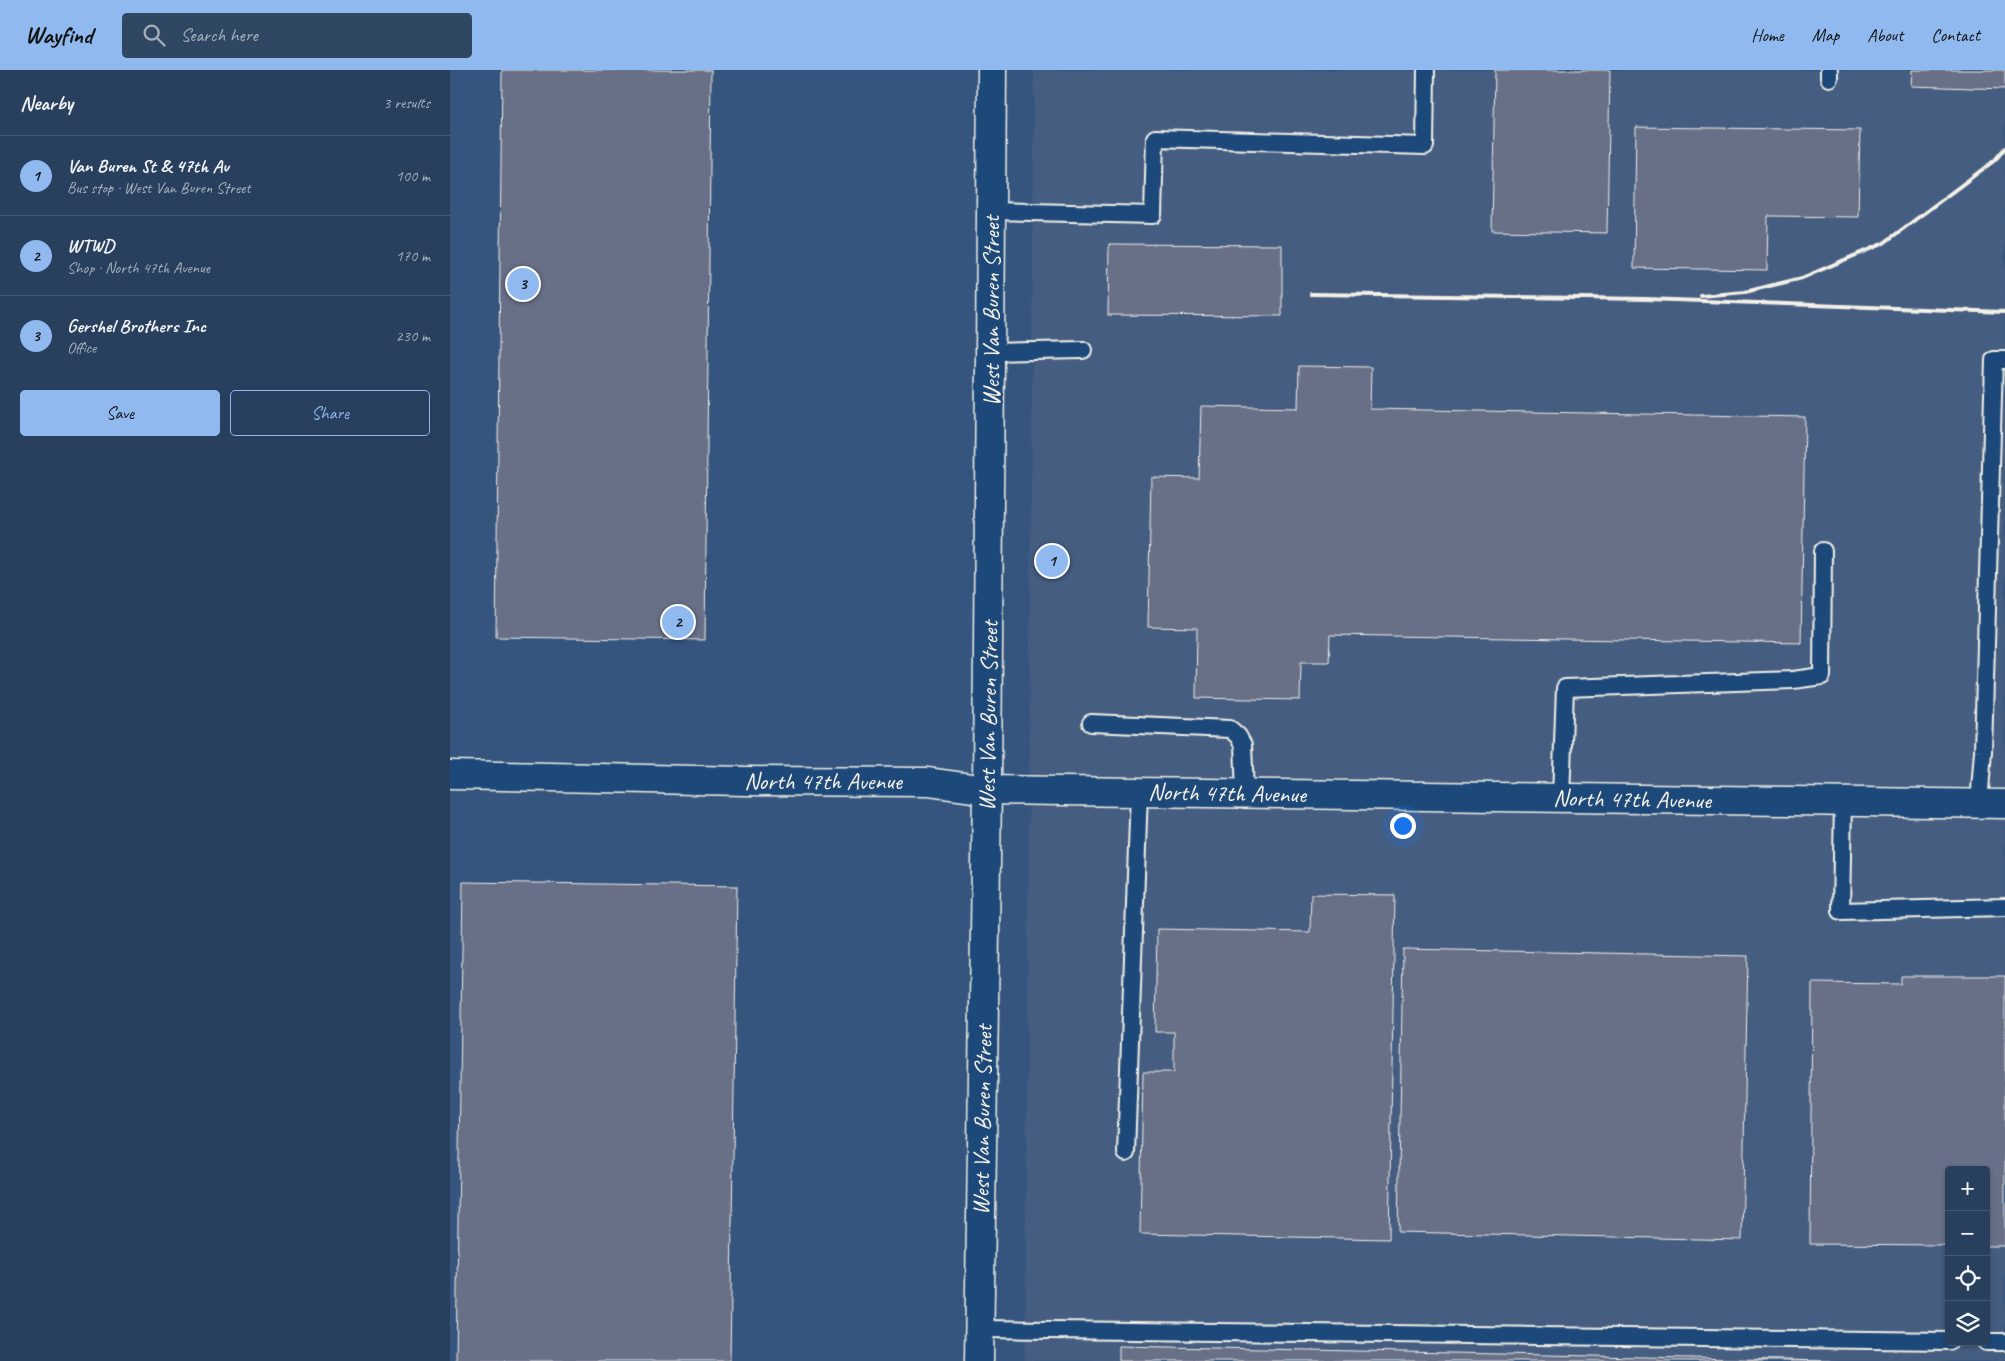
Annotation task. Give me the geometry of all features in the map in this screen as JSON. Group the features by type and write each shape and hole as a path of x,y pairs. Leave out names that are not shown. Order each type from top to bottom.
{"street":[{"name":"West Van Buren Street","path":"979,1361 987,790 992,70"},
{"name":"North 47th Avenue","path":"450,775 745,781 928,782 987,790 1992,804"}],"lane":[{"path":"991,211 1153,215 1155,138 1425,146 1426,70"},
{"path":"990,352 1083,350"},
{"path":"1992,804 1983,742 1994,360 2005,360"},
{"path":"1560,798 1565,688 1794,680 1822,676 1823,551"},
{"path":"1091,723 1230,729 1238,736 1243,745 1245,793"},
{"path":"1126,1153 1139,792"},
{"path":"1843,802 1841,911 2005,907"},
{"path":"979,1329 1945,1341"},
{"path":"1990,1342 2005,1342"}],"shaded area":[{"path":"1034,70 2005,70 2005,1361 1025,1361"}],"building":[{"path":"502,70 711,70 705,640 496,637"},
{"path":"1495,70 1610,70 1607,233 1492,231"},
{"path":"1912,70 2005,70 2005,89 1911,86"},
{"path":"1636,127 1860,130 1858,217 1768,216 1767,270 1634,268"},
{"path":"1109,244 1282,245 1282,316 1108,315"},
{"path":"1299,366 1371,367 1370,409 1805,417 1801,643 1330,635 1329,662 1301,662 1300,700 1196,698 1197,628 1148,627 1151,477 1199,478 1201,406 1298,408"},
{"path":"1046,557 1054,557 1054,575 1046,575"},
{"path":"463,882 737,886 730,1361 456,1361"},
{"path":"1311,894 1395,895 1389,1239 1140,1234 1143,1072 1174,1072 1174,1032 1155,1032 1157,929 1310,932"},
{"path":"1403,949 1748,956 1742,1240 1398,1232"},
{"path":"1901,976 2005,976 2005,1246 1990,1246 1990,1166 1945,1166 1945,1245 1810,1244 1812,983 1901,984"},
{"path":"1119,1346 1831,1361 1119,1361"}],"railway":[{"path":"1701,296 1745,292 1802,278 1884,243 1995,160 2005,148"},
{"path":"1311,294 1646,299 2005,312"}],"place":[{"name":"Gershel Brothers Inc","path":"523,284"},
{"name":"Van Buren St & 47th Av","path":"1052,561"},
{"name":"WTWD","path":"678,622"}]}
